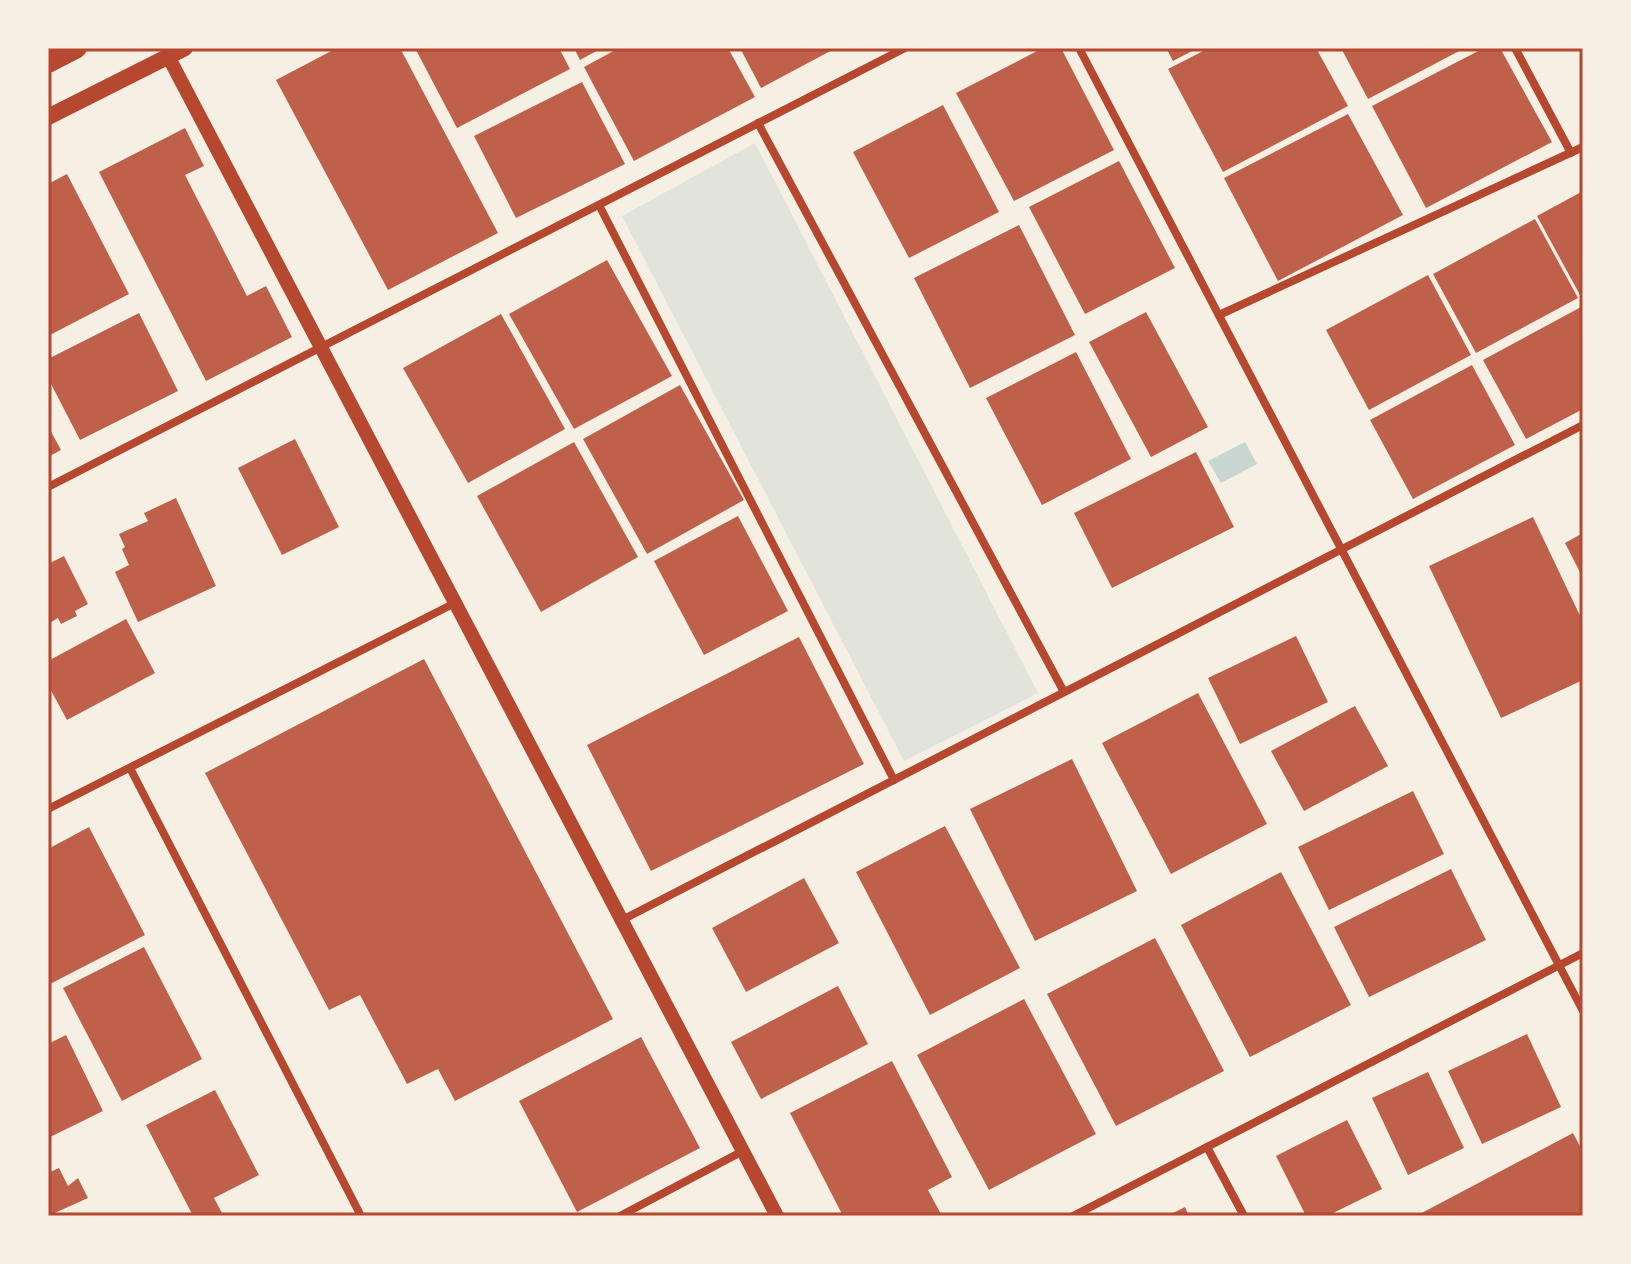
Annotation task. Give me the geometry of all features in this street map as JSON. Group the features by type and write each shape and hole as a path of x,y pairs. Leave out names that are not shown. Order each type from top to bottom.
{"main road":[{"path":"48,63 77,48"},
{"path":"48,117 167,52 185,48"}],"street":[{"path":"48,487 905,48"},
{"path":"1079,48 1583,1011"},
{"path":"1515,48 1571,153"},
{"path":"167,52 777,1216"},
{"path":"758,123 1064,692"},
{"path":"1219,315 1583,147"},
{"path":"599,205 894,780"},
{"path":"622,920 1583,425"},
{"path":"48,809 455,603"},
{"path":"130,768 361,1216"},
{"path":"1073,1216 1583,953"},
{"path":"1207,1147 1244,1216"},
{"path":"620,1216 743,1151"}],"shaded area":[{"path":"755,143 1038,693 904,761 622,216"},
{"path":"1245,442 1257,464 1221,483 1208,461"}],"building":[{"path":"337,48 400,48 498,233 388,290 276,80"},
{"path":"415,48 559,48 570,69 457,128"},
{"path":"574,48 602,48 580,60"},
{"path":"619,48 728,48 755,97 634,161 584,67"},
{"path":"740,48 836,48 761,88"},
{"path":"1043,48 1061,48 1114,150 1014,201 956,93"},
{"path":"1166,48 1198,48 1173,61"},
{"path":"1209,48 1316,48 1348,106 1223,172 1168,69"},
{"path":"1341,48 1465,48 1368,99"},
{"path":"1484,48 1500,48 1552,142 1426,208 1372,106"},
{"path":"582,82 625,164 516,218 474,136"},
{"path":"943,105 999,212 909,258 853,152"},
{"path":"1348,114 1403,215 1278,281 1224,178"},
{"path":"185,128 204,166 185,175 247,296 266,286 292,337 206,381 99,172"},
{"path":"1119,161 1175,268 1085,314 1029,207"},
{"path":"67,174 129,294 48,336 48,184"},
{"path":"1583,191 1583,294 1580,295 1537,216"},
{"path":"1535,219 1578,298 1476,353 1433,274"},
{"path":"1019,225 1075,335 970,388 914,278"},
{"path":"607,260 672,376 574,429 509,314"},
{"path":"1428,275 1471,355 1369,410 1326,330"},
{"path":"1583,306 1583,409 1526,439 1483,360"},
{"path":"1146,312 1208,427 1151,457 1089,342"},
{"path":"139,313 178,391 80,440 48,378 48,359"},
{"path":"501,314 565,429 468,483 403,368"},
{"path":"1076,352 1131,459 1042,505 986,398"},
{"path":"1472,365 1515,445 1413,499 1370,420"},
{"path":"680,385 744,500 647,554 583,439"},
{"path":"48,426 61,450 48,457"},
{"path":"295,439 339,527 282,555 238,468"},
{"path":"574,442 638,557 541,612 477,496"},
{"path":"1196,452 1234,527 1112,588 1074,513"},
{"path":"176,498 216,586 138,622 115,572 129,565 119,534 148,521 144,513"},
{"path":"738,516 788,611 704,655 654,561"},
{"path":"1533,517 1583,622 1583,680 1501,718 1429,566"},
{"path":"1583,533 1583,578 1565,543"},
{"path":"64,556 88,604 75,611 77,616 61,624 58,618 48,624 48,564"},
{"path":"126,619 155,673 67,720 48,685 48,661"},
{"path":"1296,636 1328,702 1240,744 1208,678"},
{"path":"799,637 864,764 651,871 587,745"},
{"path":"424,659 613,1019 455,1101 438,1069 407,1084 360,995 329,1010 205,773"},
{"path":"1198,693 1267,824 1171,874 1102,743"},
{"path":"1355,706 1388,766 1304,811 1271,751"},
{"path":"1072,759 1137,891 1035,941 970,809"},
{"path":"1413,791 1444,854 1329,910 1298,847"},
{"path":"945,826 1020,968 930,1015 856,872"},
{"path":"89,827 145,935 50,984 48,849"},
{"path":"1451,869 1486,940 1369,997 1334,927"},
{"path":"1281,872 1351,1005 1250,1057 1181,925"},
{"path":"804,878 839,943 746,992 712,928"},
{"path":"1155,938 1224,1071 1116,1126 1047,994"},
{"path":"144,947 202,1059 122,1101 63,988"},
{"path":"838,986 868,1044 761,1099 731,1042"},
{"path":"1024,999 1096,1134 989,1190 917,1055"},
{"path":"1527,1034 1561,1107 1482,1144 1448,1071"},
{"path":"66,1035 103,1111 48,1138 48,1044"},
{"path":"641,1037 700,1148 577,1212 519,1101"},
{"path":"892,1061 952,1177 928,1190 942,1216 843,1216 790,1113"},
{"path":"1428,1072 1464,1148 1408,1175 1372,1098"},
{"path":"215,1090 259,1175 214,1198 222,1213 193,1216 146,1125"},
{"path":"1347,1120 1382,1189 1327,1216 1306,1216 1276,1156"},
{"path":"1573,1133 1583,1152 1583,1216 1416,1216"},
{"path":"59,1168 68,1186 78,1178 88,1198 48,1216 48,1173"},
{"path":"1185,1207 1189,1216 1167,1216"}]}
